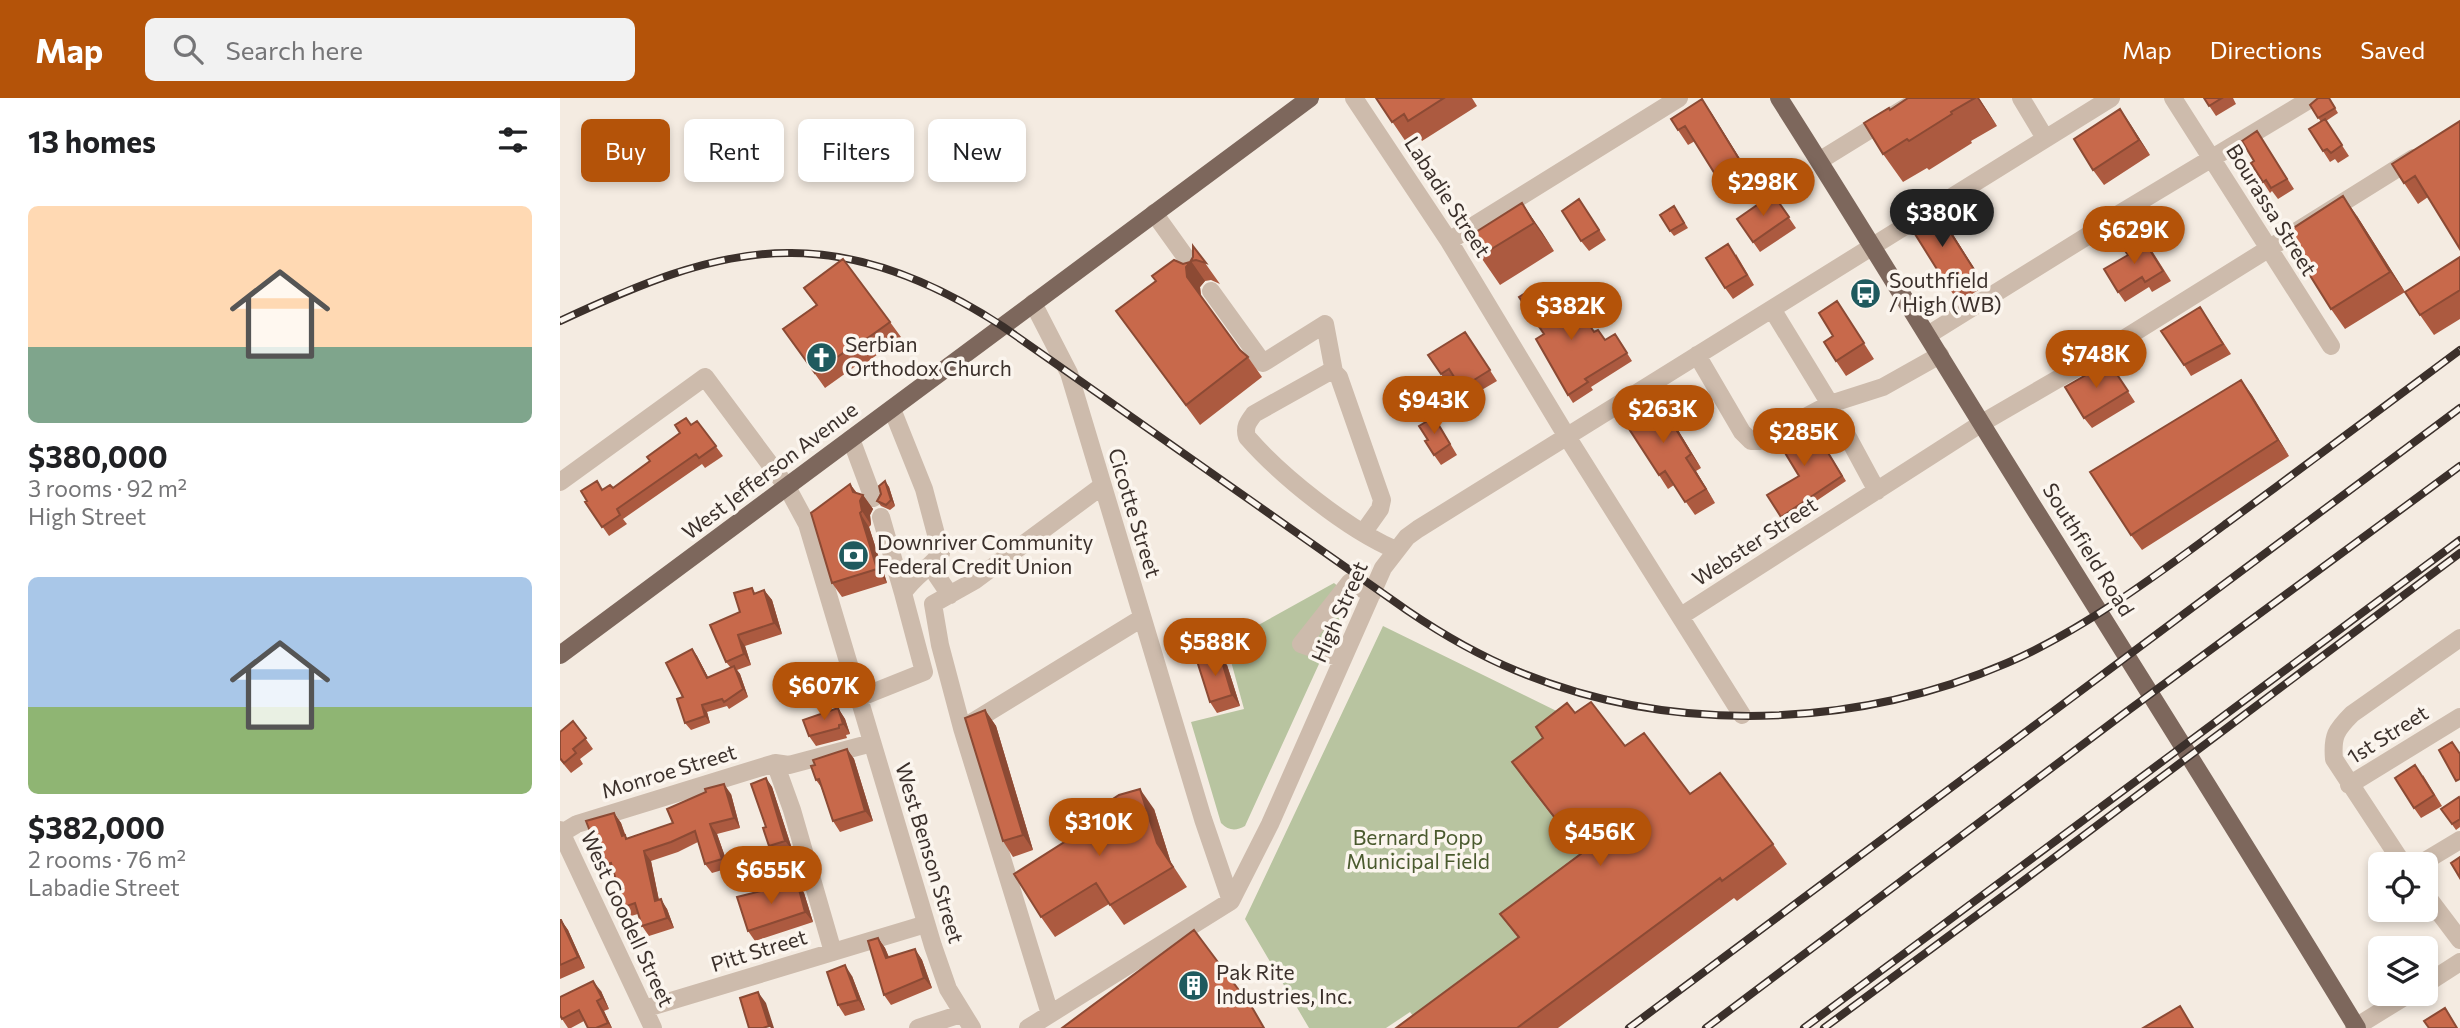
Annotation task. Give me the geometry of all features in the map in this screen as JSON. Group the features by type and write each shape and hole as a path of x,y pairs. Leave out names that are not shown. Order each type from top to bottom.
{"main road":[{"name":"West Jefferson Avenue","path":"560,655 1310,98"},
{"name":"Southfield Road","path":"1779,98 2258,864 2356,1028"}],"street":[{"name":"Labadie Street","path":"1354,98 1449,241 1566,435 1742,715"},
{"path":"1449,241 1679,98"},
{"path":"1819,161 1921,98"},
{"path":"2021,98 2045,138"},
{"name":"High Street","path":"1231,901 1270,824 1382,568 1418,528 2111,98"},
{"name":"Bourassa Street","path":"2174,98 2331,346"},
{"path":"1928,335 2312,98"},
{"name":"Webster Street","path":"1681,616 1982,423 2082,365 2426,150"},
{"path":"1154,213 1197,273"},
{"path":"1211,291 1263,363 1325,324 1334,372 1339,377 1382,500 1380,509 1363,533"},
{"name":"Cicotte Street","path":"1033,303 1069,373 1202,820 1231,901"},
{"path":"1772,309 1830,404 1877,491"},
{"path":"1697,355 1742,432 1751,441 1760,441 1830,404 1883,387 1940,355"},
{"path":"1334,372 1329,372 1254,414 1245,431 1247,438 1291,479 1363,533 1396,550"},
{"name":"West Benson Street","path":"560,482 705,377 787,487 807,524 926,924 948,989 966,1021"},
{"path":"892,409 924,489 941,553 931,567 908,583 903,593"},
{"path":"851,439 873,498"},
{"path":"1050,1014 962,728 940,645 933,604 974,581 1102,486"},
{"path":"859,698 924,672 881,517"},
{"path":"931,567 950,594"},
{"path":"1343,659 1301,644 1350,582 1371,594"},
{"path":"962,728 1142,618"},
{"path":"2349,785 2334,759 2332,740 2341,725 2352,714 2460,638"},
{"name":"1st Street","path":"2395,852 2349,785 2460,717"},
{"name":"Monroe Street","path":"561,831 775,763 789,765 872,743"},
{"path":"775,763 792,810 834,952"},
{"name":"West Goodell Street","path":"561,831 653,1028"},
{"path":"2438,853 2460,840"},
{"path":"1028,1028 1231,901"},
{"path":"2438,911 2460,940"},
{"name":"Pitt Street","path":"644,1009 926,924"},
{"path":"2438,979 2457,970"},
{"path":"2356,1028 2390,1006"},
{"path":"918,1028 966,1021"}],"green space":[{"path":"1334,583 1350,596 1245,826 1227,828 1221,823 1191,722 1244,709 1226,643"},
{"name":"Bernard Popp Municipal Field","path":"1383,626 1581,723 1596,873 1515,934 1533,957 1422,1028 1410,1012 1386,1028 1309,1028 1245,919"}],"building":[{"path":"1376,98 1444,98 1408,121 1404,114 1392,122"},
{"path":"1908,98 1975,98 1909,141 1907,139 1883,154 1864,123"},
{"path":"2204,98 2222,98 2209,106"},
{"path":"2318,98 2329,98 2335,108 2318,118 2310,105"},
{"path":"1702,99 1739,159 1715,174 1685,126 1678,130 1671,119"},
{"path":"2120,109 2139,140 2093,170 2074,139"},
{"path":"2325,119 2342,145 2331,153 2327,149 2323,151 2309,129"},
{"path":"2460,121 2460,249 2415,176 2404,183 2392,164"},
{"path":"2257,131 2287,179 2271,188 2266,180 2263,182 2251,163 2254,161 2242,141"},
{"path":"1773,194 1789,217 1753,242 1737,219"},
{"path":"2343,196 2390,272 2331,309 2284,234"},
{"path":"1579,199 1599,230 1581,241 1562,211"},
{"path":"1522,203 1534,223 1480,256 1468,237"},
{"path":"1674,206 1684,223 1670,231 1660,215"},
{"path":"1936,210 1975,271 1948,287 1910,226"},
{"path":"2141,236 2163,271 2145,282 2142,277 2118,292 2104,269 2128,255 2123,248"},
{"path":"1728,244 1747,275 1725,288 1706,258"},
{"path":"1193,246 1206,263 1191,261 1186,267 1187,277 1240,350 1248,357 1186,405 1116,311 1156,281 1152,276 1174,260 1183,264 1190,262"},
{"path":"2460,257 2460,290 2420,315 2405,292"},
{"path":"843,259 890,322 815,373 783,329 817,305 804,288"},
{"path":"1538,285 1558,316 1576,304 1594,332 1598,330 1605,340 1615,334 1627,353 1585,379 1588,382 1568,395 1536,339 1544,334 1519,297"},
{"path":"1837,301 1864,343 1836,361 1824,342 1833,336 1819,313"},
{"path":"2200,307 2223,344 2184,365 2161,331"},
{"path":"1465,332 1490,370 1461,388 1449,369 1441,374 1428,355"},
{"path":"2107,363 2128,391 2084,418 2065,387"},
{"path":"2241,380 2278,440 2131,535 2090,472"},
{"path":"1654,393 1691,454 1686,458 1706,489 1685,502 1665,471 1659,475 1620,415"},
{"path":"1434,417 1450,444 1434,455 1419,426"},
{"path":"686,418 691,425 697,421 716,446 699,458 696,454 617,509 620,515 602,527 581,491 597,481 602,490 610,485 613,488 650,461 647,457 680,433 675,425"},
{"path":"1809,421 1842,476 1781,517 1767,495 1799,476 1776,438"},
{"path":"885,481 891,500 886,505 877,501 881,494 879,486"},
{"name":"Downriver Community Federal Credit Union","path":"850,484 853,492 863,495 860,513 877,569 832,583 811,513"},
{"path":"752,588 754,594 764,590 774,623 738,635 744,654 726,662 710,625 740,612 734,593"},
{"path":"692,649 707,678 734,666 743,689 724,702 722,699 702,705 705,716 685,723 677,699 683,697 666,663"},
{"path":"1220,655 1232,695 1210,702 1197,661"},
{"path":"1591,702 1625,746 1644,733 1690,794 1720,773 1773,844 1722,881 1720,878 1517,1028 1396,1028 1519,937 1500,914 1582,853 1512,762 1543,738 1536,727 1567,703 1575,713"},
{"path":"838,708 843,724 839,725 839,728 809,736 803,720"},
{"path":"985,710 1023,835 1003,841 965,718"},
{"path":"573,721 586,738 573,749 576,753 564,763 560,758 560,732"},
{"path":"2452,742 2460,754 2460,779 2456,781 2439,750"},
{"path":"847,749 865,811 833,821 819,779 816,780 811,766 815,765 813,760"},
{"path":"2415,765 2434,795 2414,808 2395,778"},
{"path":"766,778 785,841 769,846 763,828 766,827 751,784"},
{"path":"724,784 734,818 710,824 722,859 705,864 695,831 644,851 655,901 661,899 667,918 642,926 635,903 624,907 611,863 603,865 586,821 614,813 622,836 625,835 626,839 673,823 667,809 706,792 705,789"},
{"path":"1140,789 1157,843 1173,867 1110,905 1096,883 1041,917 1014,874 1107,815 1102,806 1119,795"},
{"path":"2459,797 2460,819 2452,824 2441,809"},
{"path":"2460,857 2460,878 2451,863"},
{"path":"797,882 805,912 748,931 737,897"},
{"path":"560,920 578,957 560,965"},
{"name":"Pak Rite Industries, Inc.","path":"1194,930 1264,1028 1062,1028"},
{"path":"878,938 886,958 915,949 924,978 884,995 868,941"},
{"path":"845,965 858,1000 838,1005 827,972"},
{"path":"593,981 602,998 597,1001 608,1023 588,1028 579,1010 562,1019 560,997"},
{"path":"758,992 769,1026 749,1028 740,998"},
{"path":"2180,1006 2193,1028 2143,1028"},
{"path":"2445,1008 2457,1028 2429,1028 2424,1021"}],"railway":[{"path":"560,321 643,285 729,259 788,253 817,254 873,265 953,297 1002,326 1408,611 1474,651 1517,671 1576,692 1637,706 1700,714 1763,716 1826,711 1888,701 1948,685 2007,663 2064,635 2148,580 2460,350"},
{"path":"1629,1028 2460,408"},
{"path":"1706,1028 2122,715 2460,466"},
{"path":"1804,1028 2460,540"},
{"path":"1824,1028 2460,553"}],"place":[{"name":"Southfield / High (WB)","path":"1866,293"},
{"name":"Serbian Orthodox Church","path":"822,357"},
{"name":"Downriver Community Federal Credit Union","path":"854,555"},
{"name":"Pak Rite Industries, Inc.","path":"1193,985"}]}
